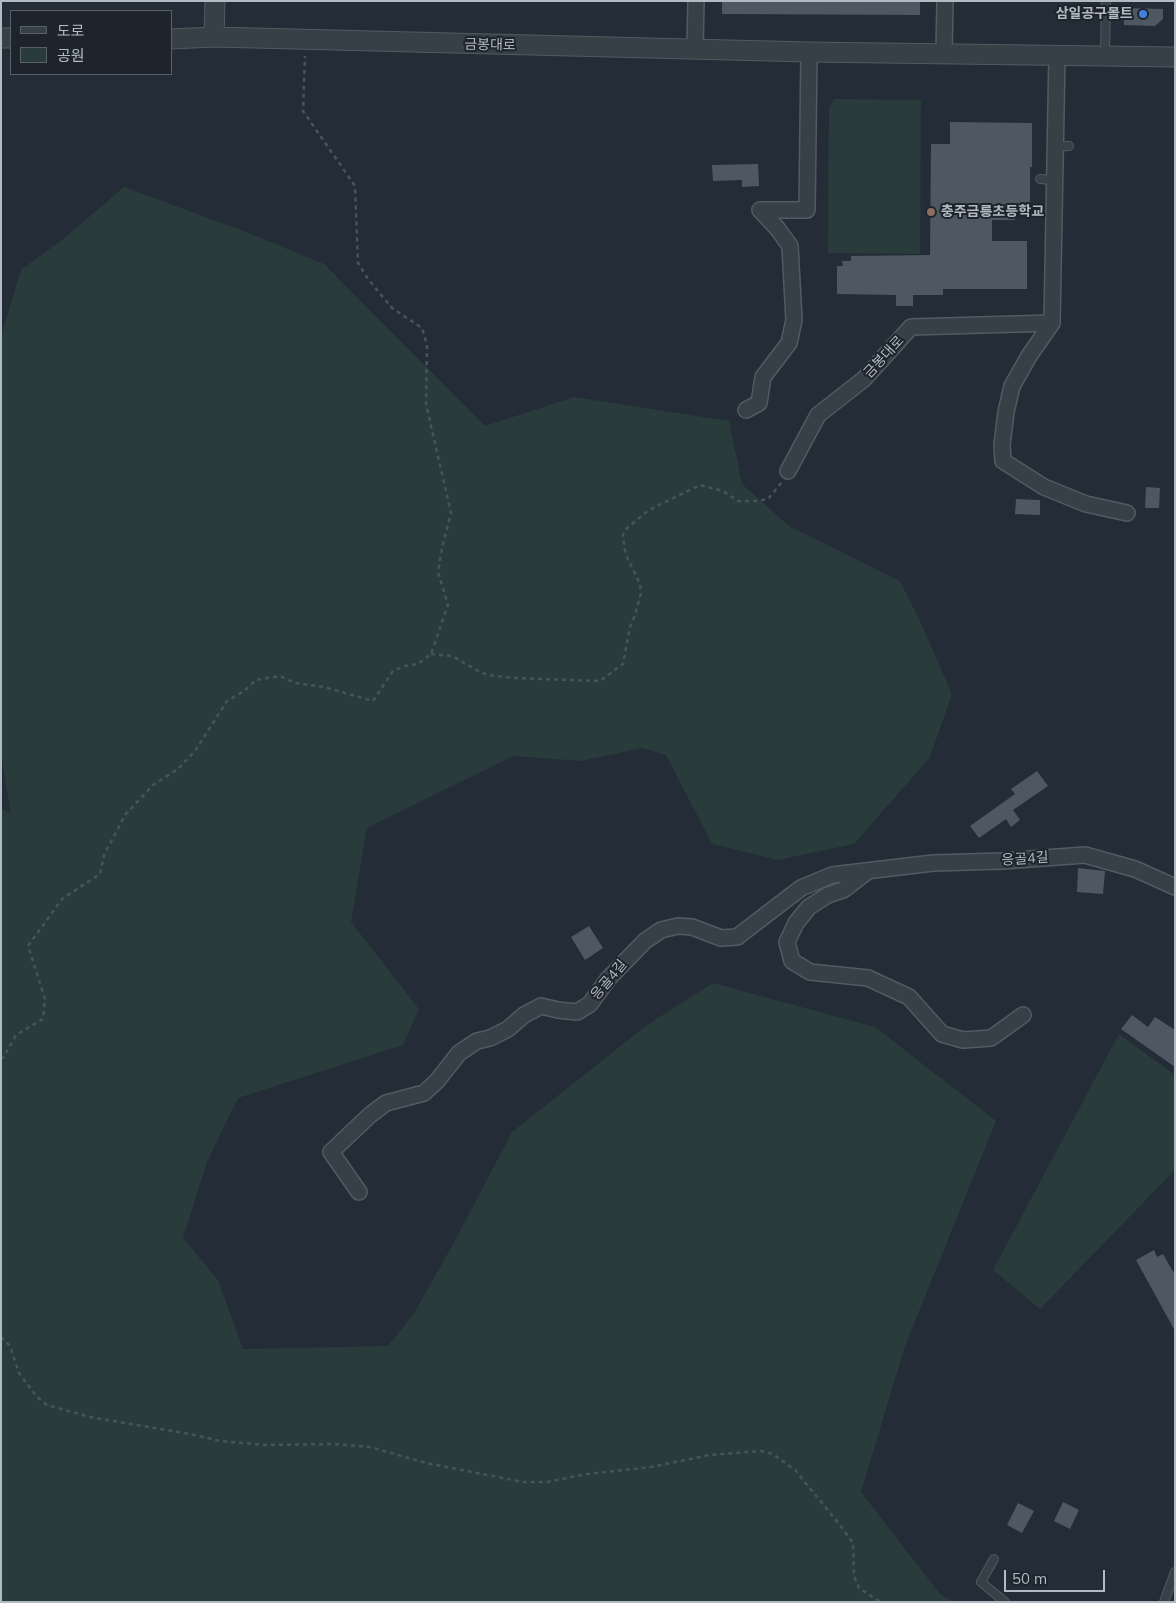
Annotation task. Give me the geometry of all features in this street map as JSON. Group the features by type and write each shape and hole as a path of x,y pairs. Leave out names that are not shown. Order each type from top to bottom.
{"street":[{"path":"214,38 215,1"},
{"path":"695,49 696,1"},
{"path":"944,53 945,1"},
{"name":"금봉대로","path":"172,38 808,52 1172,57"},
{"path":"746,410 759,403 763,377 789,343 794,320 790,246 777,228 760,210 806,210 808,52"},
{"path":"1057,55 1054,147 1047,180 1052,323 1029,356 1012,386 1006,412 1002,445 1003,461 1044,487 1086,504 1126,513"},
{"name":"금봉대로","path":"788,471 818,415 864,379 911,326 1052,323"},
{"name":"응골4길","path":"359,1192 331,1152 354,1128 386,1103 424,1093 437,1081 460,1053 477,1041 490,1038 508,1029 524,1015 541,1006 577,1012 590,1004 608,978 644,941 661,930 678,926 692,927 721,938 737,937 801,888 832,875 933,863 1003,861 1085,855 1135,869 1175,887"},
{"path":"869,870 843,890 828,895 809,907 796,923 787,942 792,960 810,972 868,978 909,997 942,1034 963,1040 990,1038 1023,1015"}],"lane":[{"path":"1105,55 1106,1"},
{"path":"1054,147 1070,146"},
{"path":"994,1559 981,1582 1005,1602"},
{"path":"1164,1602 1175,1572"}],"path":[{"path":"1,1059 16,1035 43,1019 45,999 28,946 62,900 100,874 104,855 125,815 153,785 178,769 195,751 227,701 256,680 280,676 295,683 324,687 373,701 393,671 405,666 418,664 431,654 448,605 438,572 451,513 426,404 428,345 422,328 392,308 368,279 358,263 356,186 303,111 306,41"},
{"path":"431,654 452,656 488,675 530,679 600,681 623,664 630,627 641,593 640,584 626,555 623,534 627,528 649,510 700,485 723,491 738,501 768,499 788,471"},
{"path":"1,1337 10,1346 19,1373 37,1397 47,1405 90,1417 220,1441 275,1446 334,1444 370,1448 435,1465 523,1482 547,1482 587,1474 651,1467 710,1455 761,1451 774,1454 795,1470 853,1543 854,1576 859,1588 880,1602"}],"green space":[{"path":"834,99 921,100 920,254 828,253 829,109"},
{"path":"124,187 246,232 324,264 485,426 574,397 729,421 742,484 789,526 900,581 952,694 930,757 854,844 778,860 712,844 666,755 642,748 581,761 513,756 367,828 351,922 419,1009 403,1045 238,1098 207,1162 183,1238 218,1280 243,1349 388,1346 413,1315 456,1239 512,1132 647,1025 713,983 875,1027 996,1121 905,1346 861,1492 940,1594 953,1602 1,1602 1,809 11,813 1,755 1,336 21,270 67,236"},
{"path":"1119,1034 1175,1075 1175,1170 1040,1309 993,1270"}],"building":[{"path":"722,1 920,1 920,15 722,14"},
{"name":"삼일공구볼트","path":"1124,8 1163,9 1163,19 1155,26 1124,25"},
{"path":"950,122 1032,123 1030,212 1015,212 1015,220 992,220 992,241 1027,241 1027,289 943,289 943,295 913,295 913,306 896,306 896,295 837,294 837,266 843,266 842,261 851,261 851,256 930,255 931,144 950,144"},
{"path":"758,164 759,186 742,187 742,180 713,181 712,165"},
{"path":"1146,487 1160,488 1159,508 1145,508"},
{"path":"1016,499 1040,500 1040,515 1015,514"},
{"path":"1037,771 1048,786 1013,810 1020,820 1011,827 1006,819 979,838 970,826 1015,794 1011,789"},
{"path":"1078,868 1105,871 1103,894 1077,892"},
{"path":"589,926 603,948 585,960 571,937"},
{"path":"1132,1015 1148,1027 1155,1017 1175,1030 1175,1067 1121,1029"},
{"path":"1154,1250 1157,1257 1163,1254 1175,1275 1175,1331 1136,1260"},
{"path":"1063,1502 1079,1510 1070,1529 1054,1521"},
{"path":"1018,1503 1034,1511 1022,1533 1007,1525"}],"place":[{"name":"삼일공구볼트","path":"1143,14"},
{"name":"충주금릉초등학교","path":"931,212"}]}
